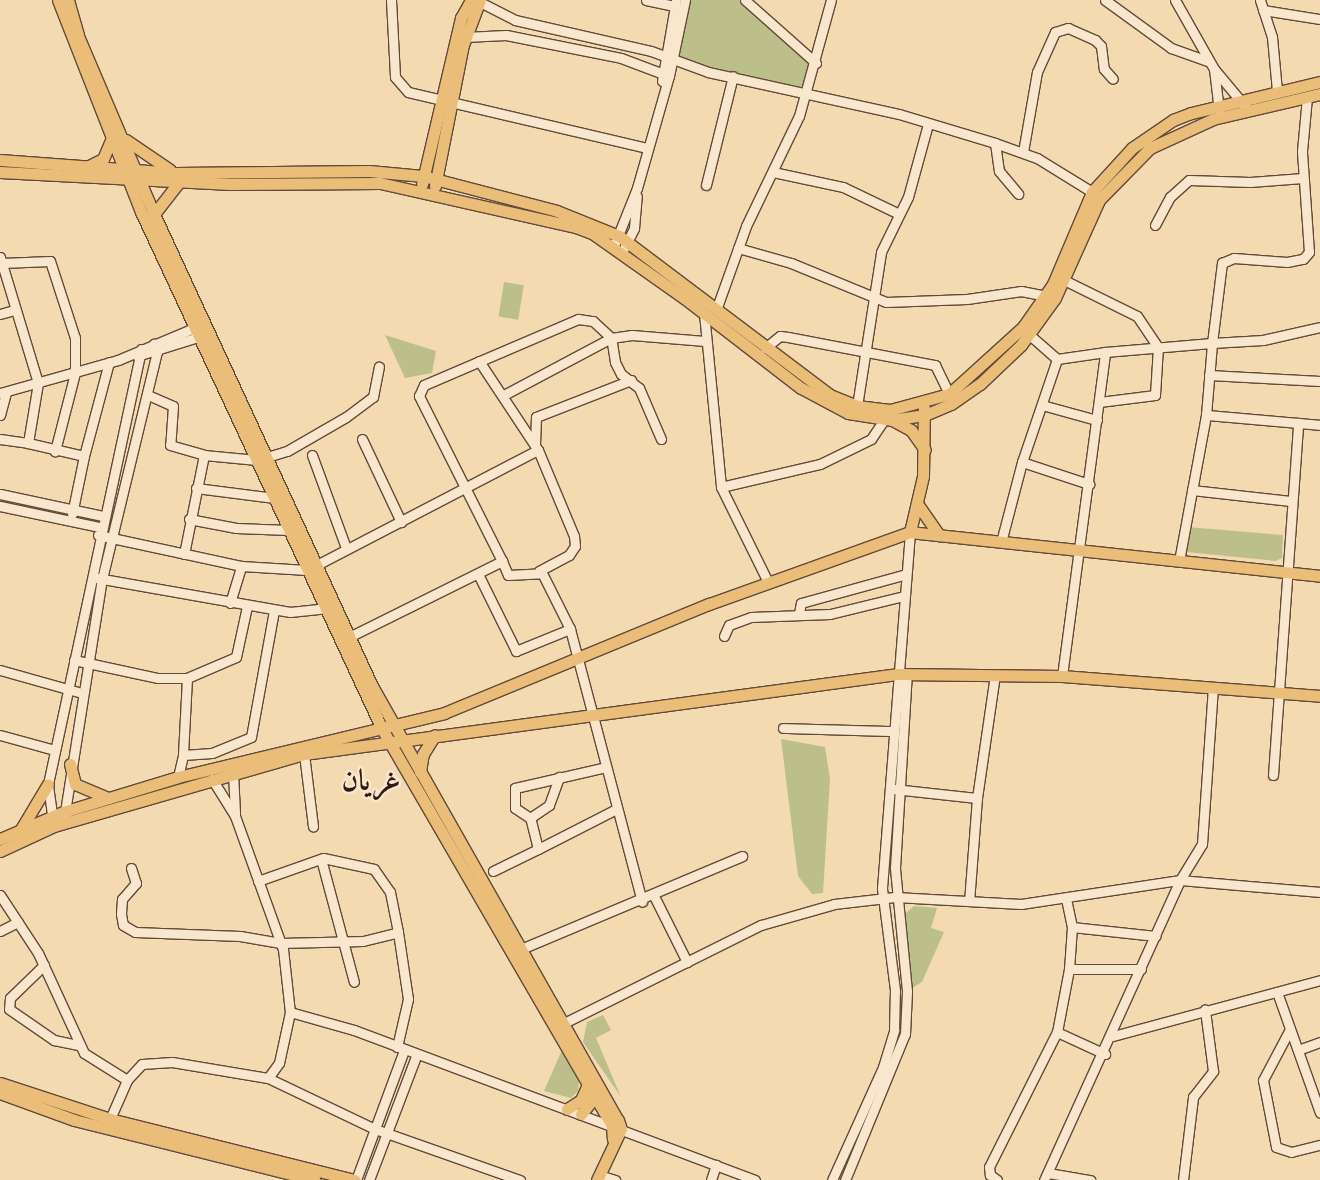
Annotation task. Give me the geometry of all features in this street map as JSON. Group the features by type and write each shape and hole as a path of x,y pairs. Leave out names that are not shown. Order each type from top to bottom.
{"main road":[{"path":"58,0 117,138 139,176 261,458 312,567 382,730 560,1025 617,1128 598,1177"},
{"path":"68,0 68,20"},
{"path":"434,193 446,102 462,18 476,0"},
{"path":"421,190 423,176 476,0"},
{"path":"1026,331 1046,296 1092,192 1132,148 1155,131 1218,105 1320,82"},
{"path":"925,448 938,415 950,399 1026,331 1064,280 1088,218 1115,180 1171,135 1219,117 1320,94"},
{"path":"87,167 103,159 117,138"},
{"path":"117,138 126,175 196,332 261,458 274,498 289,530 312,567"},
{"path":"117,138 178,178"},
{"path":"0,160 87,167 126,175"},
{"path":"297,178 369,171 423,176 573,216 624,239 765,348 830,395 857,406 890,410 920,410"},
{"path":"0,172 178,178 348,180 421,190 576,227 617,251 828,405 888,420 911,430 925,448"},
{"path":"154,214 178,178"},
{"path":"888,420 950,399"},
{"path":"910,532 918,505 925,448 920,410"},
{"path":"918,505 939,535"},
{"path":"0,851 59,820 110,798 178,777 382,730 444,713 768,582 910,532 1320,576"},
{"path":"332,613 351,636 401,739 521,949 588,1084 598,1093"},
{"path":"0,839 21,830 304,754 594,712 902,674 1062,676 1320,696"},
{"path":"362,734 372,708"},
{"path":"444,713 448,733"},
{"path":"420,772 423,754 435,735"},
{"path":"70,764 75,784 110,798"},
{"path":"21,830 48,784"},
{"path":"0,1083 178,1140 315,1180"},
{"path":"567,1110 581,1100 588,1084"},
{"path":"0,1093 56,1115 355,1180"},
{"path":"581,1114 598,1093"}],"street":[{"path":"391,0 395,77 408,92 647,148"},
{"path":"476,0 515,20 669,58 733,76 807,92 928,124 1023,152 1092,192"},
{"path":"646,0 675,3 669,58"},
{"path":"617,251 624,239 685,0"},
{"path":"745,0 816,63"},
{"path":"716,310 738,248 807,92 831,0"},
{"path":"1105,0 1171,48 1212,65"},
{"path":"1175,0 1212,65 1248,110"},
{"path":"1260,0 1272,37 1278,91"},
{"path":"1263,10 1320,19"},
{"path":"1023,152 1037,72 1055,32 1068,28 1095,40 1101,46 1104,69 1112,80"},
{"path":"465,37 506,35 621,58 665,76"},
{"path":"1212,65 1219,117"},
{"path":"706,185 733,76"},
{"path":"1179,561 1206,415 1212,343 1222,263 1234,258 1286,262 1303,259 1309,252 1303,178 1307,97"},
{"path":"857,406 871,299 881,252 899,214 928,124"},
{"path":"994,143 999,171 1018,194"},
{"path":"773,172 843,186 899,214"},
{"path":"1155,225 1170,197 1189,180 1250,182 1303,178"},
{"path":"738,248 823,275 871,299 901,304 1021,291 1046,296"},
{"path":"28,443 38,384 14,310 1,260 50,261 75,338 75,373 55,451"},
{"path":"1064,280 1137,316 1158,347 1155,395 1099,402"},
{"path":"0,314 14,310"},
{"path":"704,313 705,341 721,487 768,582"},
{"path":"479,361 504,395 537,447 557,486 575,546 569,555 539,571 513,577 502,561 464,488 420,391 424,385 479,361 578,319 593,321 612,338 615,362 621,374 631,380 644,397 661,439"},
{"path":"1057,359 1158,347 1262,340 1320,327"},
{"path":"1026,331 1057,359"},
{"path":"0,415 3,392 38,384 141,353 196,332"},
{"path":"504,395 612,338 632,335 705,341"},
{"path":"765,348 780,336 935,365 950,399"},
{"path":"59,820 82,693 89,666 102,579 148,395 156,348"},
{"path":"1062,676 1090,484 1105,352"},
{"path":"59,820 48,784 99,531 141,353"},
{"path":"1001,542 1022,462 1057,359"},
{"path":"70,521 84,456 109,362"},
{"path":"148,395 173,406 170,445 204,455 261,458 307,441 373,397 379,367"},
{"path":"1209,375 1320,381"},
{"path":"537,447 536,417 631,380"},
{"path":"1042,405 1097,420"},
{"path":"1206,415 1320,425"},
{"path":"721,487 820,464 872,439 888,420"},
{"path":"1273,775 1290,501 1298,423"},
{"path":"0,439 28,443 55,451 84,456"},
{"path":"362,439 401,522"},
{"path":"0,506 70,521 99,531 112,539 241,566 312,567 346,548 401,522 537,447"},
{"path":"184,554 189,519 204,455"},
{"path":"312,455 330,495 329,506 346,548"},
{"path":"1022,462 1090,484"},
{"path":"196,488 274,498"},
{"path":"1192,490 1290,501"},
{"path":"0,494 103,516"},
{"path":"189,519 236,528 289,530"},
{"path":"832,1180 883,1067 896,1008 883,897 895,789 902,674 904,596 910,532"},
{"path":"351,636 502,561"},
{"path":"230,603 241,566"},
{"path":"539,571 570,628 581,658 616,809 642,902"},
{"path":"478,574 516,651 570,628"},
{"path":"799,612 801,604 906,574"},
{"path":"90,577 247,606 274,610 332,613"},
{"path":"799,612 802,616 830,614 904,596"},
{"path":"74,660 89,666 158,678 187,678 236,657 247,606"},
{"path":"183,754 212,753 251,737 274,610"},
{"path":"724,636 729,625 751,617 799,612"},
{"path":"0,670 82,693"},
{"path":"845,1180 892,1071 905,1034 907,1008 895,897 893,731 902,674"},
{"path":"969,901 977,798 995,675"},
{"path":"178,777 183,754 187,678"},
{"path":"1085,1180 1046,1176 1105,1054 1180,880 1195,860 1205,826 1213,687"},
{"path":"783,728 893,731"},
{"path":"0,735 55,750"},
{"path":"304,754 313,826"},
{"path":"538,849 530,818 515,808 512,792 559,777 606,767"},
{"path":"233,773 235,816"},
{"path":"530,818 549,805 559,777"},
{"path":"212,779 235,816 280,943 290,1012 279,1063 268,1078"},
{"path":"895,789 977,798"},
{"path":"493,871 616,809"},
{"path":"521,949 642,902 742,856"},
{"path":"258,881 321,859 338,859 380,873 394,901 408,999 400,1048 375,1129 355,1180"},
{"path":"321,859 346,940 354,982"},
{"path":"131,868 136,883 122,899 121,914 123,924 135,932 240,936 280,943 346,940 398,932"},
{"path":"560,1025 786,915 883,897 1021,904 1180,880 1320,892"},
{"path":"0,895 44,965 78,1045 89,1060 126,1080"},
{"path":"654,896 687,962"},
{"path":"984,1180 1057,1032 1069,969 1072,927 1066,898"},
{"path":"0,931 18,922"},
{"path":"1072,927 1156,936"},
{"path":"44,965 10,998 9,1009 54,1040 78,1045"},
{"path":"1069,969 1141,970"},
{"path":"1113,1036 1320,980"},
{"path":"1277,992 1320,1113"},
{"path":"1183,1180 1194,1096 1213,1071 1205,1010"},
{"path":"290,1012 400,1048 416,1056 581,1114 755,1180"},
{"path":"1290,1029 1263,1080 1276,1147 1291,1152 1320,1145"},
{"path":"1057,1032 1105,1054"},
{"path":"1298,1050 1320,1042"},
{"path":"369,1180 416,1056"},
{"path":"110,1119 126,1080 142,1064 154,1062 268,1078 375,1129 520,1180"},
{"path":"883,1067 892,1071"},
{"path":"711,1180 716,1165"},
{"path":"988,1171 997,1180"},
{"path":"598,1177 615,1180"}],"green space":[{"path":"685,0 745,0 814,63 806,91 673,59"},
{"path":"504,282 524,285 518,320 499,317"},
{"path":"385,335 436,351 432,373 405,378"},
{"path":"1187,527 1283,535 1282,558 1276,561 1186,552"},
{"path":"781,739 825,747 830,779 823,893 812,894 798,876"},
{"path":"914,906 937,908 931,928 944,932 922,982 912,988 903,916"},
{"path":"603,1015 611,1030 596,1038 621,1097 583,1042 587,1022"},
{"path":"562,1050 579,1080 578,1091 571,1098 544,1091"}],"district":[{"name":"غريان","path":"371,783"}]}
